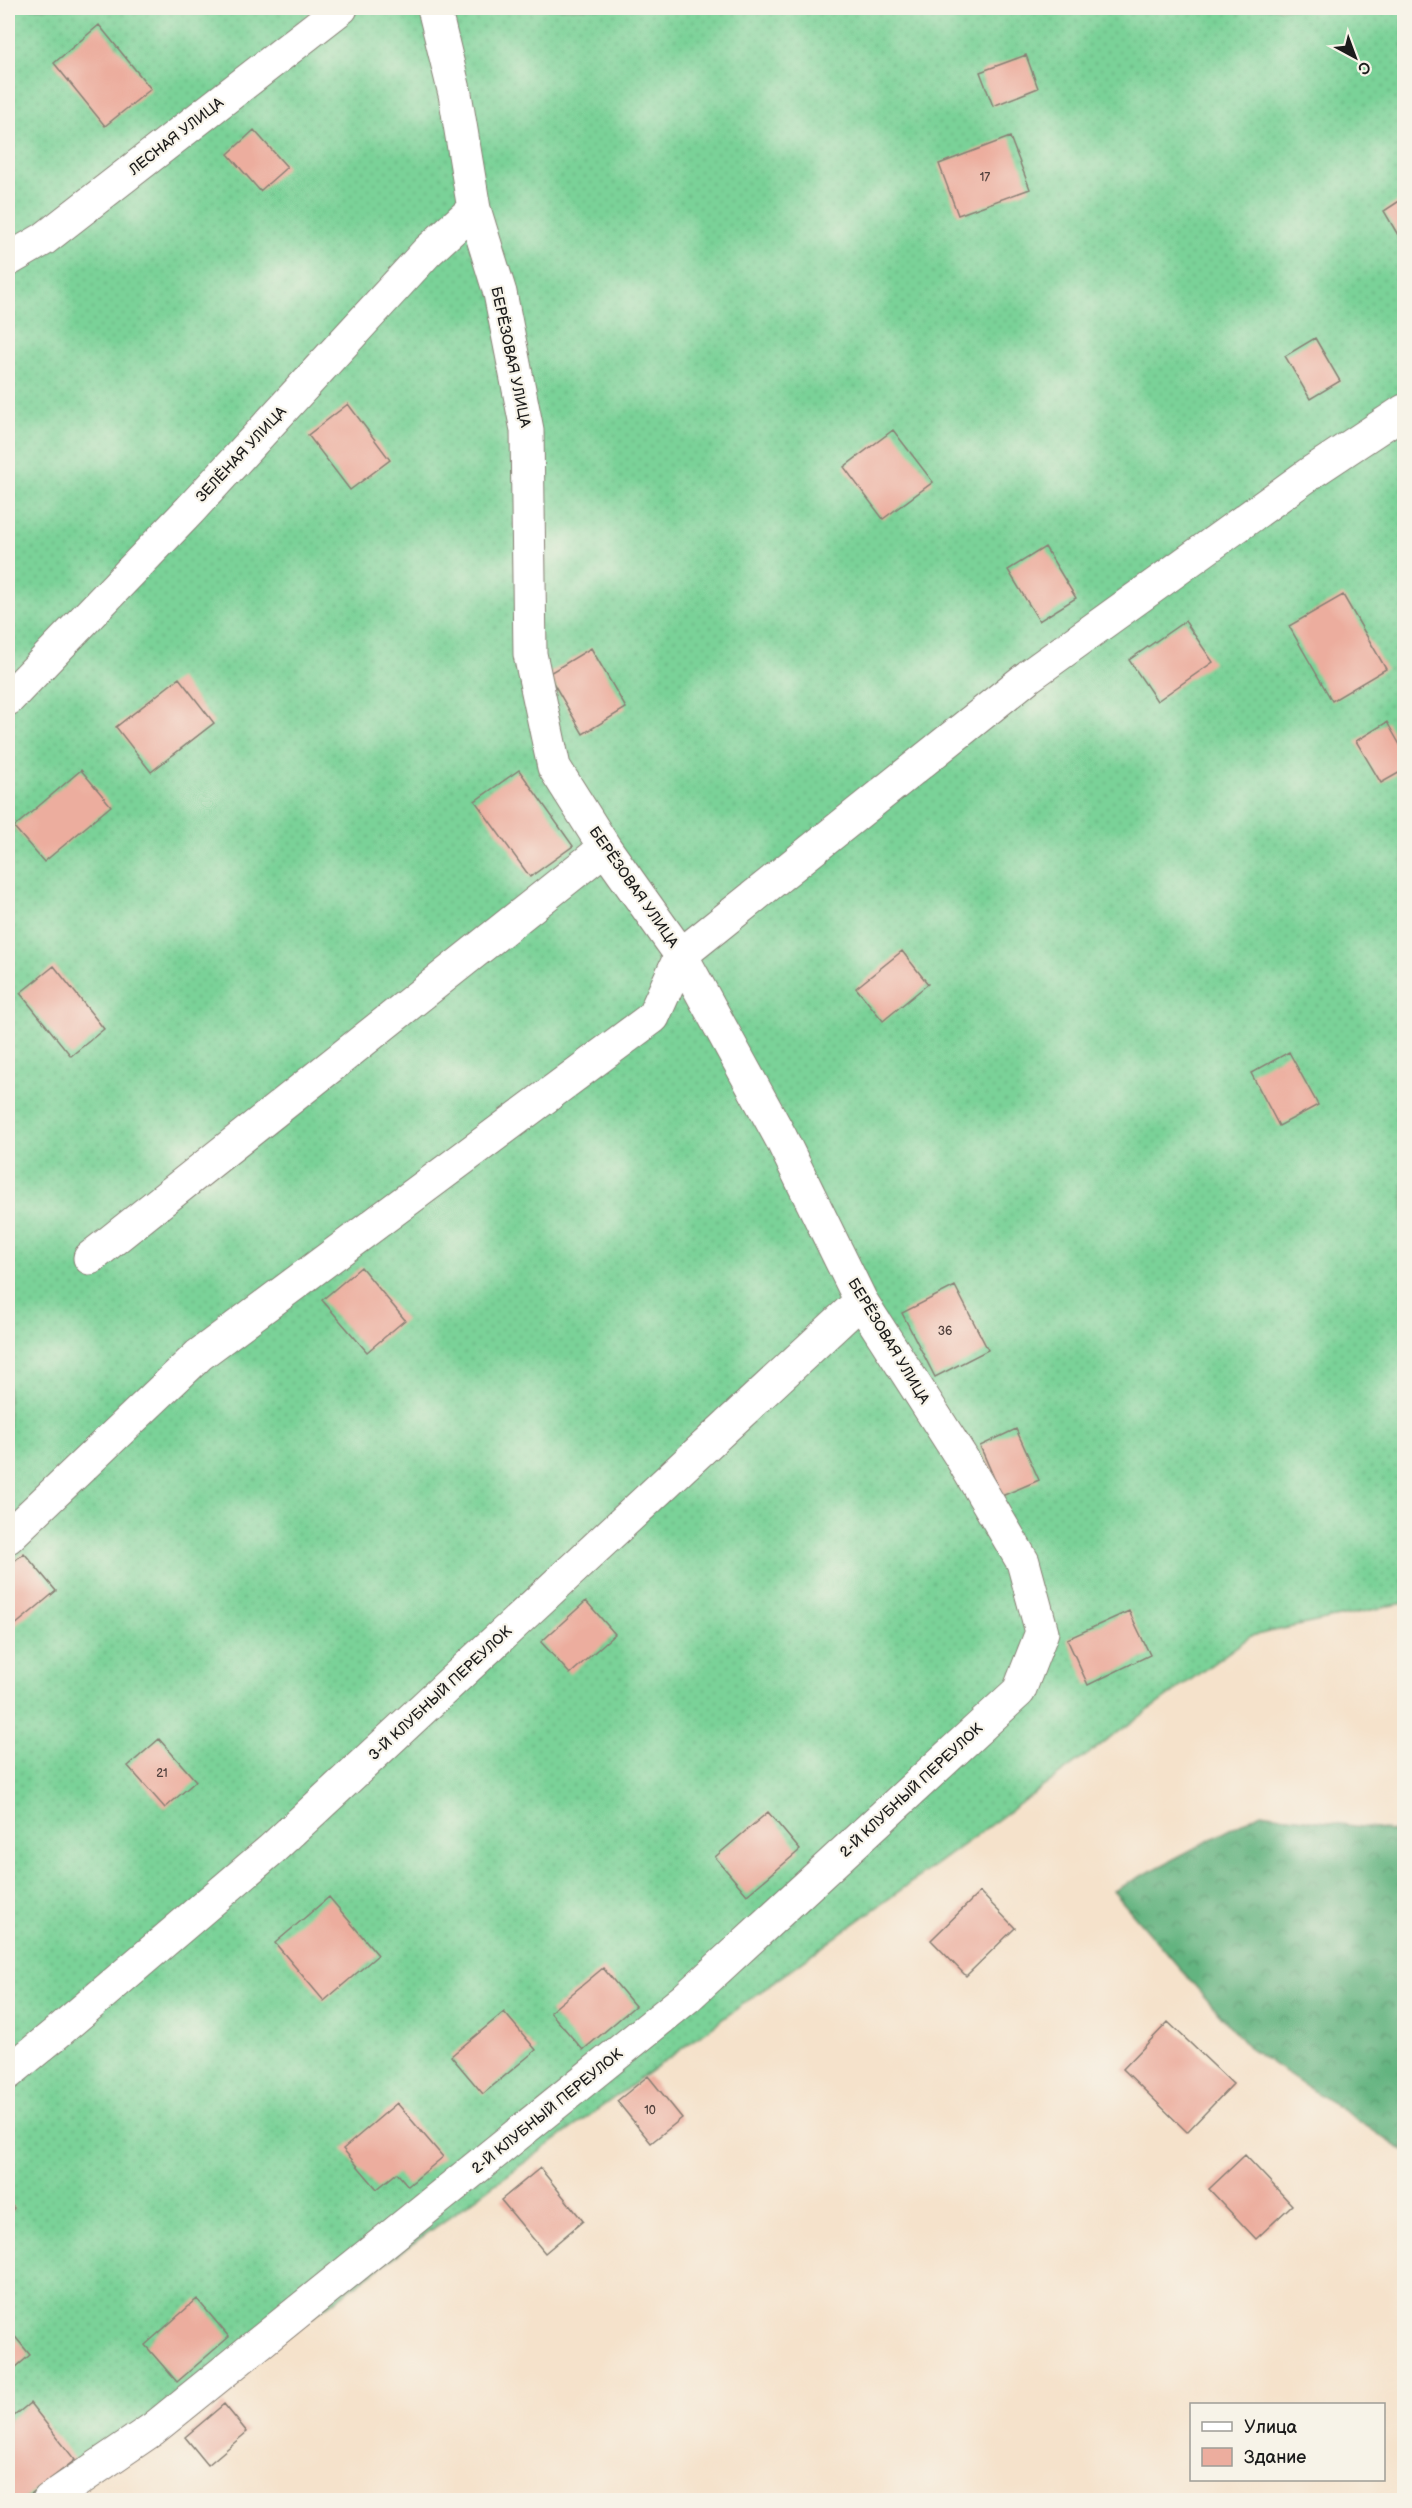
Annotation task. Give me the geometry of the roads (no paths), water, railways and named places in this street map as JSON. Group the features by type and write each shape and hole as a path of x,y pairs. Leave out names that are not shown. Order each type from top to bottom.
{"street":[{"name":"ЛЕСНАЯ УЛИЦА","path":"8,260 44,239 341,8"},
{"name":"БЕРЁЗОВАЯ УЛИЦА","path":"434,8 455,94 474,209 500,293 527,430 530,654 554,767 605,849 681,955 781,1138 861,1301 961,1457 1023,1562 1042,1632 1018,1691"},
{"name":"ЗЕЛЁНАЯ УЛИЦА","path":"8,699 190,510 427,252 474,209"},
{"path":"8,1537 199,1355 653,1017 681,955 1029,676 1312,472 1404,411"},
{"path":"90,1258 605,849"},
{"name":"3-Й КЛУБНЫЙ ПЕРЕУЛОК","path":"8,2073 272,1849 861,1301"},
{"name":"2-Й КЛУБНЫЙ ПЕРЕУЛОК","path":"49,2500 153,2429 686,1998 1018,1691"}]}
